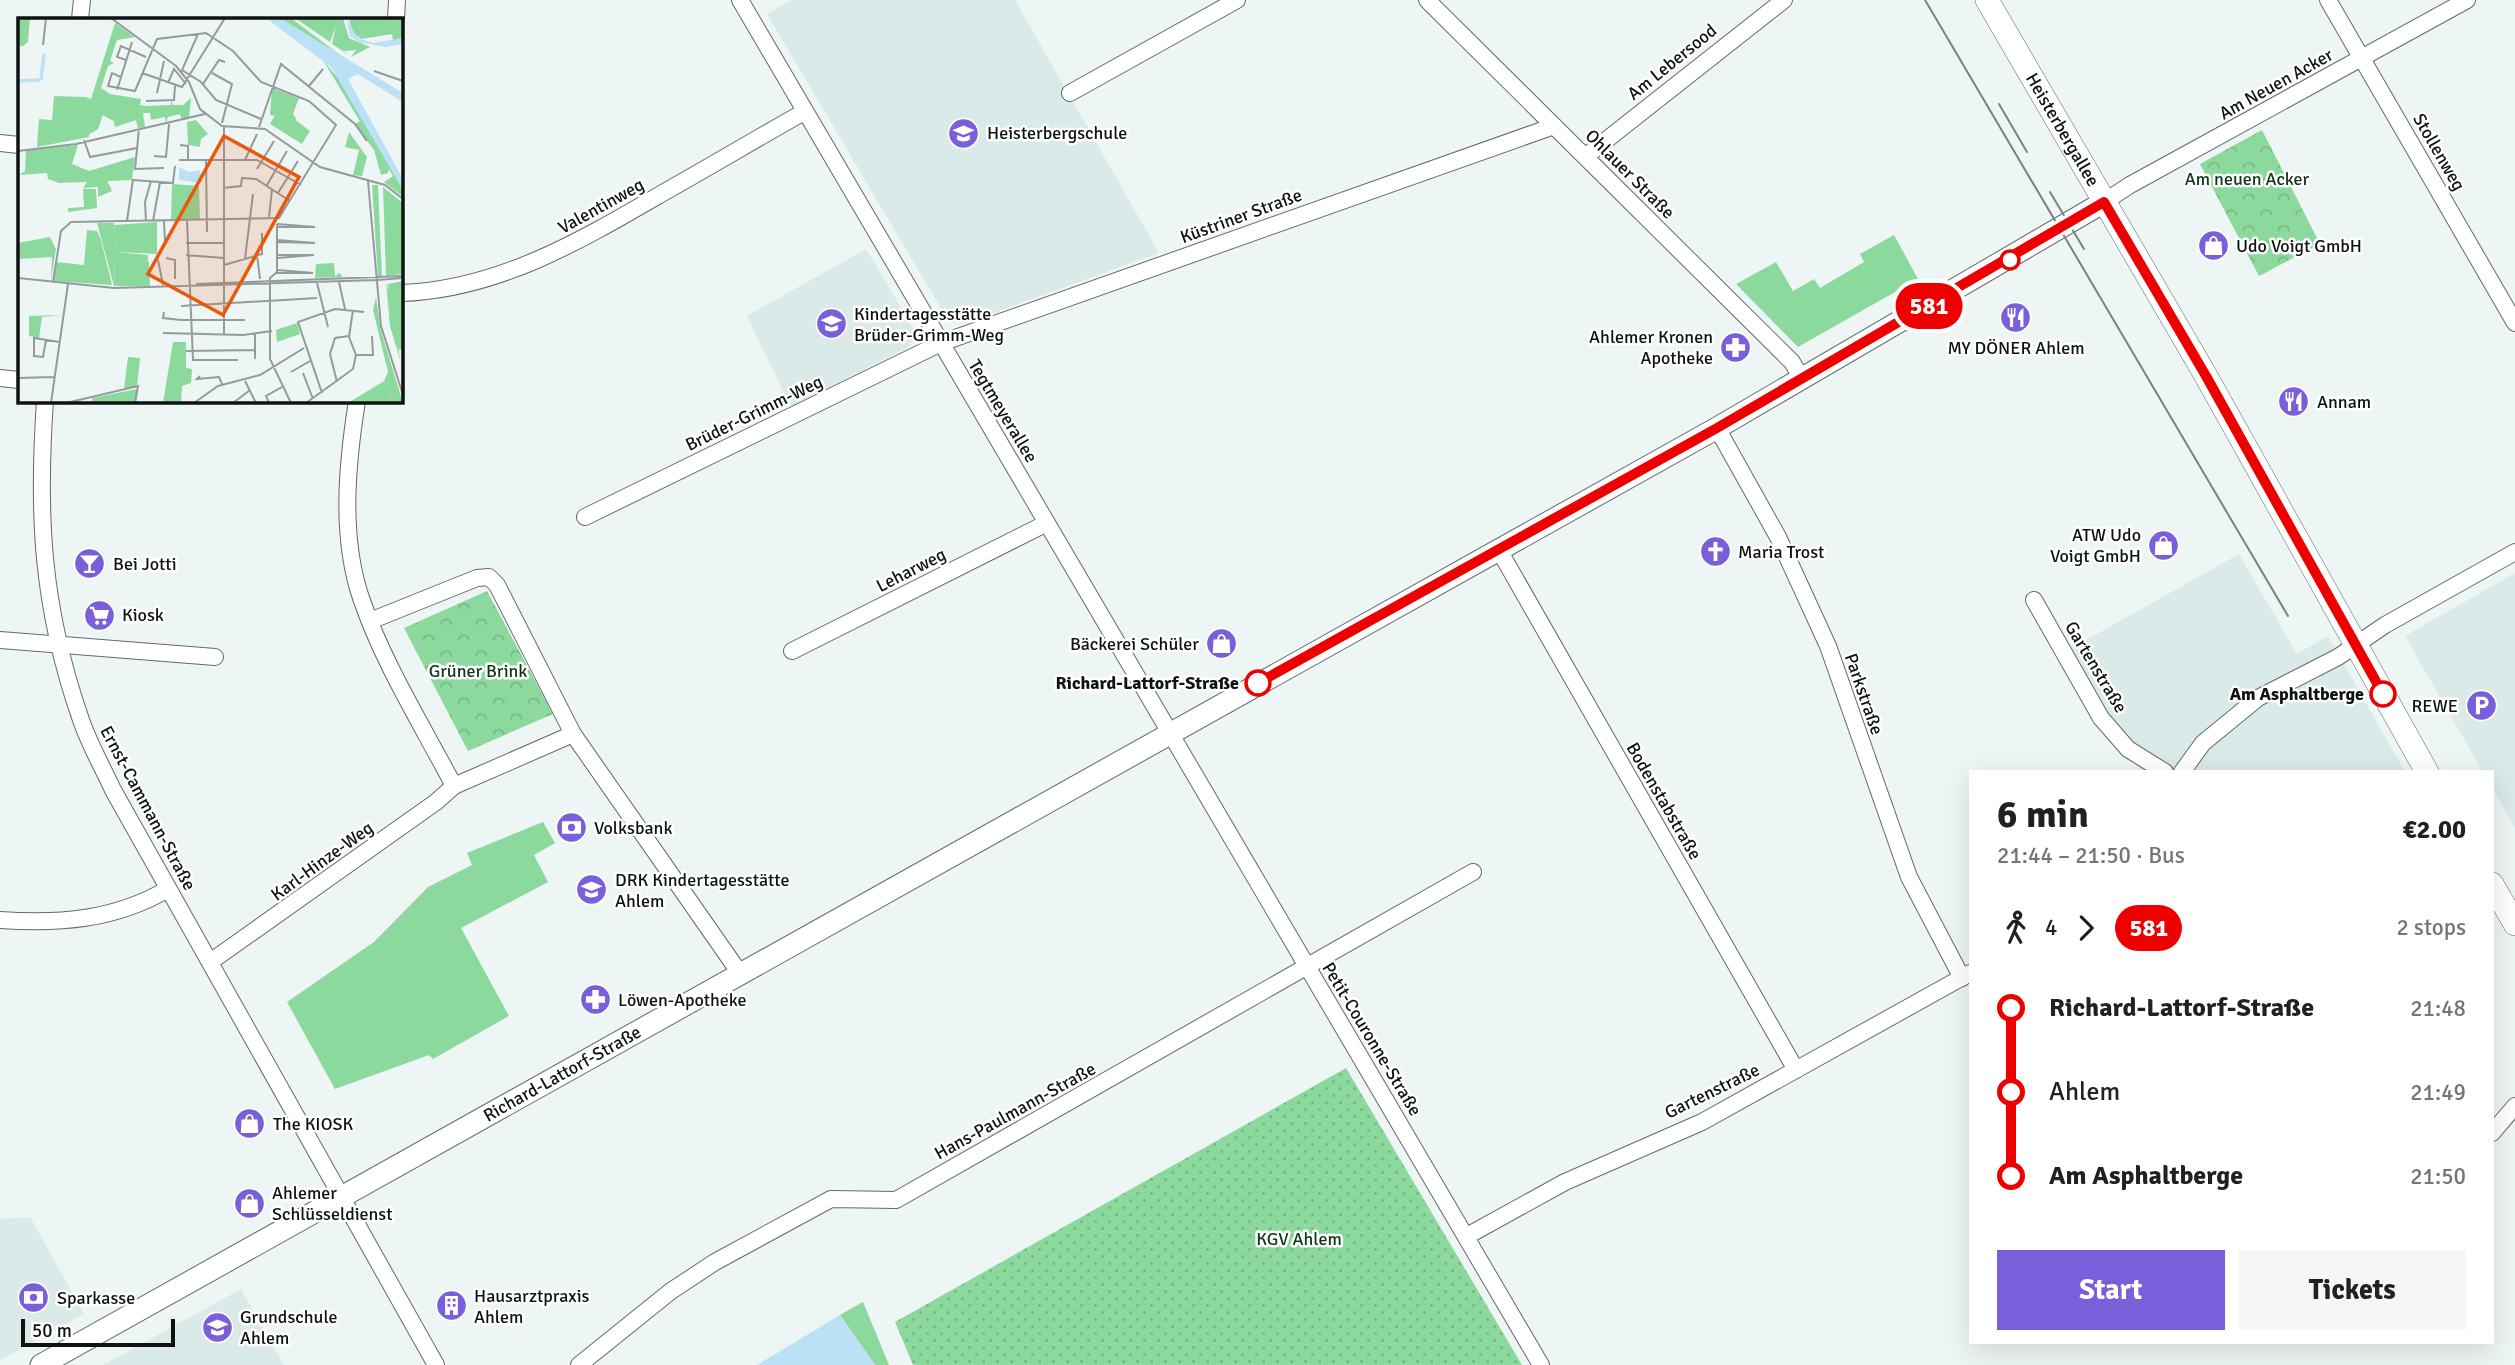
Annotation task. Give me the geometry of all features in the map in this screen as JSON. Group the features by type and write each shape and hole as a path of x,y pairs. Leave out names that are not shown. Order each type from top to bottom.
{"main road":[{"name":"Heisterbergallee","path":"1987,0 2206,376 2426,770"},
{"path":"2494,887 2515,924"}],"street":[{"path":"80,18 82,0"},
{"path":"396,18 397,0"},
{"name":"Tegtmeyerallee","path":"740,0 1169,733"},
{"path":"1070,93 1237,0"},
{"name":"Ohlauer Straße","path":"1427,0 1792,362 1802,379"},
{"name":"Am Lebersood","path":"1586,156 1784,0"},
{"name":"Stollenweg","path":"2328,0 2515,323"},
{"name":"Am Neuen Acker","path":"2104,202 2130,185 2467,0"},
{"name":"Valentinweg","path":"402,293 439,292 512,271 580,241 804,112"},
{"name":"Küstriner Straße","path":"941,343 1554,126"},
{"path":"0,143 18,145"},
{"name":"Richard-Lattorf-Straße","path":"41,1365 739,972 1499,551 1802,379 2104,202"},
{"name":"Brüder-Grimm-Weg","path":"585,517 941,343"},
{"path":"0,378 18,380"},
{"name":"Ernst-Cammann-Straße","path":"46,402 40,520 46,585 58,645 80,720 113,790 436,1365"},
{"path":"357,402 348,496 351,550 360,596 370,621 454,786"},
{"name":"Parkstraße","path":"1717,428 1777,537 1828,646 1909,877 1966,976"},
{"name":"Leharweg","path":"792,651 1047,523"},
{"name":"Bodenstabstraße","path":"1499,551 1796,1070"},
{"path":"2183,770 2203,743 2236,713 2515,552"},
{"path":"370,621 477,578 489,577 496,585 573,734 739,972"},
{"name":"Gartenstraße","path":"2034,600 2101,718 2128,749 2162,770"},
{"path":"0,640 215,657"},
{"name":"Petit-Couronne-Straße","path":"1169,733 1541,1365"},
{"name":"Karl-Hinze-Weg","path":"210,962 436,802 454,786 573,734"},
{"name":"Hans-Paulmann-Straße","path":"579,1365 671,1291 738,1249 831,1199 895,1200 1473,872"},
{"path":"0,920 41,923 83,919 140,906 168,889"},
{"name":"Gartenstraße","path":"1467,1236 1565,1182 1702,1122 1966,976"},
{"path":"2494,1131 2515,1106"}],"shaded area":[{"name":"Heisterbergschule","path":"791,0 1015,0 1159,253 963,324 949,322 767,14"},
{"name":"Kindertagesstätte Brüder-Grimm-Weg","path":"866,249 915,331 915,338 907,348 791,407 747,316"},
{"path":"2239,554 2297,654 2328,636 2404,770 2141,770 2096,726 2058,656"},
{"name":"REWE","path":"2515,573 2515,828 2494,791 2494,770 2482,770 2405,636"},
{"path":"30,1217 84,1314 0,1360 0,1219"},
{"name":"Grundschule Ahlem","path":"241,1289 284,1365 103,1365"}],"green space":[{"name":"Am neuen Acker","path":"2262,130 2320,244 2259,276 2200,164"},
{"path":"1894,235 1918,279 1798,347 1736,284 1776,262 1793,291 1814,279 1820,288 1864,262 1860,254"},
{"name":"Grüner Brink","path":"487,591 553,714 468,751 404,628"},
{"path":"543,822 555,843 534,855 548,882 461,928 509,1016 433,1059 429,1055 335,1089 287,1002 374,942 428,887 472,865 467,853"},
{"name":"KGV Ahlem","path":"1346,1068 1522,1365 913,1365 895,1322"},
{"path":"863,1302 889,1365 875,1365 840,1315"}],"water":[{"path":"840,1315 875,1365 757,1365"}],"tram line":[{"path":"1925,0 2288,616"},
{"path":"1999,104 2027,152"},
{"path":"2050,192 2084,249"}],"bus line":[{"name":"581","path":"1258,683 1717,428 2061,230 2104,202 2206,376 2383,694"}],"place":[{"name":"Heisterbergschule","path":"964,133"},
{"name":"Udo Voigt GmbH","path":"2213,246"},
{"name":"MY DÖNER Ahlem","path":"2016,318"},
{"name":"Kindertagesstätte Brüder-Grimm-Weg","path":"831,324"},
{"name":"Ahlemer Kronen Apotheke","path":"1736,347"},
{"name":"Annam","path":"2294,402"},
{"name":"ATW Udo Voigt GmbH","path":"2164,545"},
{"name":"Maria Trost","path":"1715,552"},
{"name":"Bei Jotti","path":"90,564"},
{"name":"Kiosk","path":"99,615"},
{"name":"Bäckerei Schüler","path":"1222,644"},
{"name":"Richard-Lattorf-Straße","path":"1258,683"},
{"name":"Am Asphaltberge","path":"2383,694"},
{"name":"REWE","path":"2481,706"},
{"name":"Volksbank","path":"571,828"},
{"name":"DRK Kindertagesstätte Ahlem","path":"592,890"},
{"name":"Löwen-Apotheke","path":"595,1000"},
{"name":"The KIOSK","path":"250,1124"},
{"name":"Ahlemer Schlüsseldienst","path":"249,1203"},
{"name":"Sparkasse","path":"34,1298"},
{"name":"Hausarztpraxis Ahlem","path":"451,1306"},
{"name":"Grundschule Ahlem","path":"217,1327"}]}
